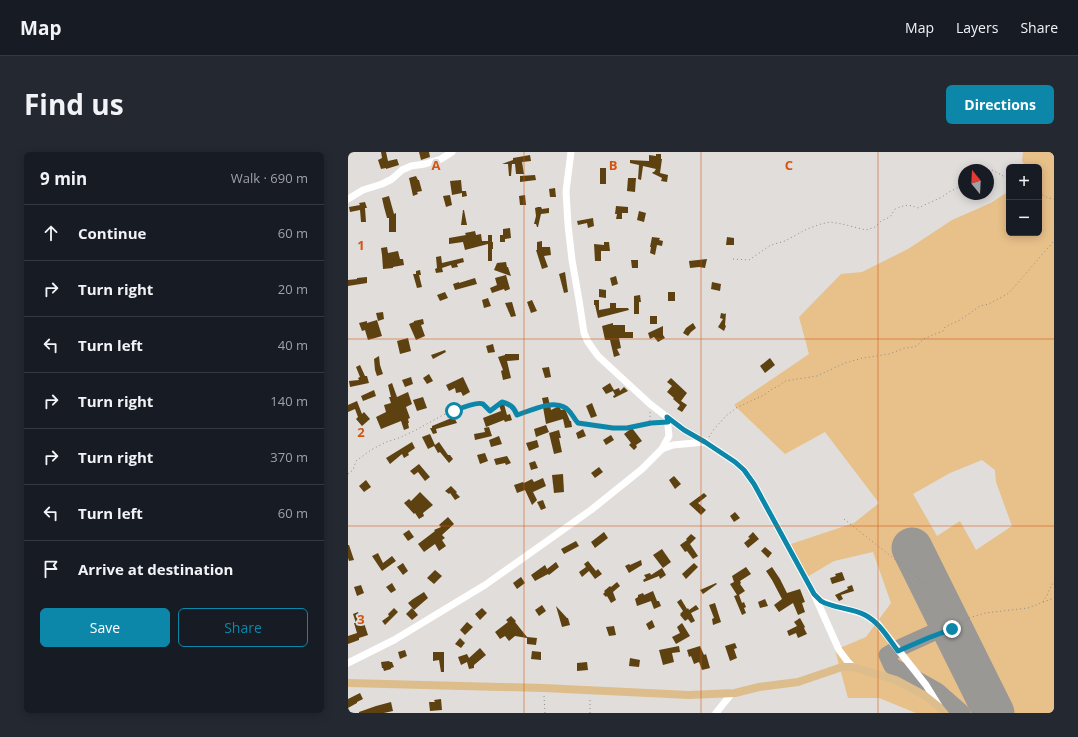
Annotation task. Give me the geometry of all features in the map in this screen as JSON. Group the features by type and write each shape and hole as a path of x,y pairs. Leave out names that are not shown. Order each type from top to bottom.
{"main road":[{"path":"348,683 544,688 689,695 732,693 759,687 798,682 842,668 853,667 896,680 924,695 942,710"}],"street":[{"path":"348,199 363,190 392,179 402,170 411,166 426,164 441,159 452,152"},
{"path":"571,152 566,191 568,225 584,333 588,342 598,356 667,420 705,442 735,462 744,470 754,484 814,594 839,650 853,667"},
{"path":"348,663 394,640 485,585 591,510 642,469 662,449 669,436 667,420"},
{"path":"662,449 673,445 705,442"},
{"path":"814,594 821,601 865,615 877,623 926,685 942,710"},
{"path":"716,713 732,693"}],"path":[{"path":"994,171 1006,177"},
{"path":"733,259 750,260 771,245 785,241 807,229 830,222 866,230 875,227 881,221 890,217 895,209 901,206 910,205 918,208 958,187"},
{"path":"1042,194 1048,198 1054,199"},
{"path":"705,442 714,429 736,408 779,386 785,381 817,376 845,363 890,354 905,348 914,347 923,339 943,331 945,326 960,320 980,306 989,304 1003,297 1009,293 1054,241"},
{"path":"348,474 353,470 356,461 371,450 386,442 416,430 443,415 479,403 483,404 490,411 504,402 513,407 517,415 553,404 564,407 571,413 578,423 613,428 627,428 667,420"},
{"path":"647,424 650,417 650,404"},
{"path":"844,519 932,589"},
{"path":"1043,602 1054,582"},
{"path":"898,651 952,629 969,618 985,613 1028,608 1054,598"},
{"path":"544,688 545,713"},
{"path":"590,690 590,713"}],"shaded area":[{"path":"1023,152 1054,152 1054,713 916,713 879,698 848,698 835,650 866,637 891,603 873,552 834,561 807,577 791,544 854,523 879,503 825,432 785,454 734,405 809,354 799,317 841,274 862,272 908,249 952,220 991,203 1006,193 1006,236 1042,236 1042,164 1024,164 1022,161","holes":["982,460 995,470 996,482 1012,526 976,550 960,521 937,536 913,494 950,473"]}],"building":[{"path":"381,152 386,152 388,161 397,159 399,165 381,169 378,160 382,158"},
{"path":"419,152 429,152 430,157 421,160"},
{"path":"656,154 661,154 662,159 660,173 668,175 667,182 661,181 662,178 652,173 656,169 643,166 641,180 638,179 639,165 630,163 630,160 649,161 649,155 656,156"},
{"path":"530,155 531,161 522,162 524,174 516,174 515,164 512,164 511,176 509,176 508,164 502,164 513,160 513,158"},
{"path":"600,168 606,168 606,184 600,184"},
{"path":"535,175 536,180 520,182 520,176"},
{"path":"416,176 419,180 422,191 417,192 418,194 413,196 409,178"},
{"path":"628,178 636,178 635,192 627,191"},
{"path":"461,180 462,191 466,191 467,196 462,197 462,193 452,195 450,181"},
{"path":"555,188 556,197 550,197 549,189"},
{"path":"450,195 452,205 446,207 443,196"},
{"path":"525,195 526,205 520,205 519,196"},
{"path":"389,196 394,214 396,213 396,232 389,232 389,218 387,218 382,198"},
{"path":"365,202 367,208 365,208 366,222 361,222 360,210 350,212 349,207 360,205 359,203"},
{"path":"616,206 628,207 628,213 622,213 622,219 616,219"},
{"path":"541,207 542,209 549,208 549,213 541,214 537,227 536,224 534,224 536,216 535,208"},
{"path":"464,210 467,225 461,225"},
{"path":"639,211 646,213 644,222 637,220"},
{"path":"593,218 594,226 588,228 587,223 578,225 577,221"},
{"path":"510,228 511,238 505,239 505,242 500,242 500,235 503,235 503,229"},
{"path":"475,231 476,235 481,234 482,241 488,241 488,235 492,235 492,261 488,261 488,244 465,250 463,242 449,244 449,238 466,235 465,233"},
{"path":"652,237 660,238 659,240 663,241 662,246 657,245 655,255 650,253"},
{"path":"727,237 734,238 734,245 726,245"},
{"path":"542,241 542,247 550,247 551,255 544,256 548,267 542,269 536,250 537,242"},
{"path":"604,242 609,242 610,251 601,251 601,261 595,261 594,244 604,245"},
{"path":"387,247 388,253 398,251 400,259 403,259 404,265 383,269 381,248"},
{"path":"441,256 442,263 463,258 464,262 457,264 458,267 452,268 451,265 442,268 443,272 436,273 436,257"},
{"path":"707,259 705,268 690,268 689,261"},
{"path":"631,260 638,260 638,268 632,268"},
{"path":"506,262 511,276 494,270 497,263"},
{"path":"420,270 421,275 419,275 422,287 417,288 413,274 416,274 416,271"},
{"path":"565,272 568,292 564,293 559,274"},
{"path":"506,275 510,289 505,291 504,289 492,293 490,288 497,285 495,278"},
{"path":"616,276 618,284 612,286 610,278"},
{"path":"367,277 367,283 348,286 348,280"},
{"path":"475,278 477,284 455,290 453,284"},
{"path":"712,282 721,284 720,291 711,289"},
{"path":"599,289 606,290 606,298 599,297"},
{"path":"445,292 448,298 440,301 437,295"},
{"path":"668,292 675,292 675,301 668,301"},
{"path":"640,295 641,302 639,302 639,314 634,314 634,296"},
{"path":"488,298 491,306 484,308 482,300"},
{"path":"532,300 537,311 531,313 527,302"},
{"path":"594,300 599,300 599,310 610,308 610,303 616,303 616,308 628,308 629,310 598,318"},
{"path":"512,302 516,316 511,317 505,303"},
{"path":"383,312 384,319 378,321 376,313"},
{"path":"721,313 726,313 726,326 724,331 718,327 723,319 720,318"},
{"path":"650,316 657,316 657,324 650,324"},
{"path":"423,319 424,324 421,325 425,336 416,340 409,324"},
{"path":"377,320 382,336 368,340 365,330 362,331 359,323 367,321 367,323"},
{"path":"613,323 613,325 625,325 625,332 633,332 633,338 619,338 621,348 617,349 620,355 614,357 610,340 605,340 602,326"},
{"path":"693,323 696,328 688,336 683,333 686,328"},
{"path":"663,326 663,335 665,338 658,342 654,337 650,339 648,333"},
{"path":"408,338 411,351 400,354 397,341"},
{"path":"493,344 495,352 488,353 486,346"},
{"path":"445,350 446,352 433,359 431,355"},
{"path":"505,354 519,354 519,360 507,361 511,378 503,380 501,371 503,370 498,357"},
{"path":"379,356 383,374 377,376 374,359"},
{"path":"770,358 775,365 765,373 760,366"},
{"path":"360,365 365,376 367,376 369,383 350,387 349,381 359,380 358,378 360,377 356,367"},
{"path":"549,367 551,377 545,378 542,368"},
{"path":"429,374 433,381 427,384 423,378"},
{"path":"411,377 413,384 405,387 402,380"},
{"path":"463,377 470,392 463,396 461,392 456,393 455,388 449,391 446,385"},
{"path":"671,378 687,393 681,401 687,405 682,412 677,409 680,405 667,392 672,386 667,382"},
{"path":"392,383 397,397 408,392 412,404 406,407 410,418 408,419 409,428 404,430 401,421 381,429 376,417 386,412 384,405 391,403 388,385"},
{"path":"610,383 614,390 619,388 620,391 624,387 628,391 614,398 613,396 615,395 613,391 606,394 602,388"},
{"path":"374,390 376,396 363,401 361,396"},
{"path":"423,397 427,408 417,411 413,400"},
{"path":"548,397 551,410 559,406 561,410 565,409 571,421 572,427 565,428 563,419 546,424 542,398"},
{"path":"357,401 362,414 364,412 370,419 362,426 356,419 358,417 355,409 348,412 348,405"},
{"path":"592,403 597,416 591,418 586,406"},
{"path":"504,404 507,415 510,414 512,420 505,422 504,420 486,427 483,418 501,411 499,405"},
{"path":"454,417 457,423 436,429 437,433 433,434 430,428 432,428 432,426"},
{"path":"546,425 549,432 536,437 534,429"},
{"path":"489,427 492,436 475,440 474,434 485,432 484,428"},
{"path":"632,428 642,441 636,445 637,447 634,450 629,445 631,443 624,434"},
{"path":"583,429 586,436 578,439 576,433"},
{"path":"559,430 562,452 554,454 549,433"},
{"path":"430,434 435,445 439,442 448,455 450,455 453,459 449,463 440,452 438,453 434,446 428,449 422,437"},
{"path":"611,435 614,440 606,445 603,440"},
{"path":"499,436 502,444 491,447 489,440"},
{"path":"537,440 539,447 529,451 526,443"},
{"path":"412,442 415,448 408,453 409,455 404,458 402,454 390,464 386,458"},
{"path":"485,453 488,461 480,464 477,455"},
{"path":"507,456 511,463 506,465 505,463 496,465 494,459"},
{"path":"535,461 538,468 531,470 529,463"},
{"path":"419,464 430,477 425,481 418,472 414,475 410,471"},
{"path":"599,467 603,472 595,478 591,473"},
{"path":"563,474 564,492 554,493 552,475"},
{"path":"674,476 681,484 675,489 669,480"},
{"path":"543,478 546,486 533,492 537,500 532,505 525,490 517,493 514,485 524,483 532,479 534,482"},
{"path":"366,480 371,487 364,492 359,486"},
{"path":"451,486 460,497 455,500 450,493 449,494 445,491"},
{"path":"420,492 433,505 423,513 424,516 419,519 404,503 409,499 411,501"},
{"path":"704,493 707,496 698,503 706,510 701,515 689,504"},
{"path":"543,500 546,508 541,510 537,502"},
{"path":"735,512 740,518 734,522 730,516"},
{"path":"448,517 454,524 442,535 445,538 442,540 446,546 439,551 435,544 424,552 418,544 435,531 434,530 441,527 439,525"},
{"path":"409,530 414,537 408,541 403,534"},
{"path":"604,532 608,538 595,548 591,542"},
{"path":"753,532 759,539 748,548 744,543 750,538 748,537"},
{"path":"691,534 696,538 690,544 698,556 693,559 680,545 687,540 686,539"},
{"path":"576,541 579,546 564,554 561,549"},
{"path":"349,545 354,560 349,561"},
{"path":"765,547 772,553 768,558 761,551"},
{"path":"662,549 671,562 663,568 653,555"},
{"path":"378,553 383,563 392,556 396,561 382,571 372,556"},
{"path":"641,560 642,565 629,573 625,566"},
{"path":"588,561 596,571 598,569 602,574 595,579 589,571 582,577 579,572 586,567 584,564"},
{"path":"556,562 559,567 549,575 548,574 535,581 531,575 545,565 547,569"},
{"path":"403,563 408,571 403,575 397,567"},
{"path":"694,563 698,567 686,579 682,574"},
{"path":"746,567 751,574 740,581 740,584 745,591 739,595 742,603 744,602 746,607 744,608 746,613 742,615 734,596 737,595 730,584 734,582 732,576"},
{"path":"772,567 787,593 800,589 805,602 802,603 805,612 798,615 793,603 779,612 774,605 782,599 766,571"},
{"path":"662,568 666,575 660,579 659,576 644,582 643,580 646,578 644,575 650,573 651,575"},
{"path":"435,570 442,576 434,584 427,578"},
{"path":"842,572 845,580 832,584 830,578 836,576 835,574"},
{"path":"521,577 525,583 517,589 513,583"},
{"path":"617,582 620,586 613,592 616,600 611,603 607,596 606,597 603,594 605,592 604,591"},
{"path":"392,583 396,590 391,593 386,587"},
{"path":"716,583 717,584 703,594 700,590"},
{"path":"361,585 364,593 357,596 354,587"},
{"path":"852,585 854,591 841,595 843,599 839,601 835,595 848,589 847,587"},
{"path":"653,591 661,606 654,609 651,601 637,606 635,599 638,595 643,593 644,595"},
{"path":"424,592 428,598 414,610 408,603"},
{"path":"681,599 687,609 688,608 689,610 696,605 699,609 691,613 695,621 691,623 688,619 685,621 680,615 683,611 677,602"},
{"path":"765,599 768,606 760,608 758,602"},
{"path":"715,603 721,622 713,625 712,619 714,618 709,605"},
{"path":"542,605 546,611 539,616 535,610"},
{"path":"556,606 568,618 570,625 562,627"},
{"path":"394,608 398,612 385,625 382,621 389,616 388,614"},
{"path":"412,608 418,615 412,620 406,614"},
{"path":"482,608 487,613 480,620 475,614"},
{"path":"358,612 362,621 363,620 368,635 348,644 348,636 357,633 353,614"},
{"path":"511,616 527,637 537,638 536,645 527,644 527,638 515,636 509,641 505,636 500,639 495,632 508,622 506,620"},
{"path":"800,618 807,634 798,638 796,633 789,636 787,631 797,626 794,622"},
{"path":"652,620 655,627 649,630 646,624"},
{"path":"467,622 473,627 465,635 460,630"},
{"path":"682,623 690,636 676,644 672,637 680,633 677,627"},
{"path":"614,626 616,635 609,636 606,627"},
{"path":"460,638 465,643 461,648 455,644"},
{"path":"735,643 737,648 734,649 737,658 730,661 725,646"},
{"path":"679,646 680,652 672,653 674,662 663,665 659,650"},
{"path":"700,646 704,655 706,654 710,668 702,670 699,662 694,664 691,656 689,657 687,650"},
{"path":"480,648 486,655 474,665 474,668 469,669 467,662 461,665 458,657 467,654 469,658"},
{"path":"405,650 407,656 400,659 398,652"},
{"path":"532,651 541,652 541,660 531,659"},
{"path":"433,652 444,652 444,672 441,672 439,660 433,661"},
{"path":"630,658 640,660 639,667 629,666"},
{"path":"381,662 392,662 394,667 384,671"},
{"path":"587,662 588,670 577,671 577,663"},
{"path":"360,693 363,699 348,708 348,699"},
{"path":"441,699 442,710 430,711 429,702 435,702 434,700"},
{"path":"391,702 393,711 384,713 359,713 376,706"}],"taxiway":[{"path":"950,625 887,655 892,666 937,691 962,713"}],"runway":[{"path":"912,548 994,713"}],"route":[{"path":"454,411 479,403 483,404 490,411 502,402 510,404 517,415 553,404 564,407 571,413 578,423 613,428 627,428 651,423 668,422 667,417 684,430 735,462 744,470 754,484 814,594 821,601 865,615 877,623 898,651 952,629"}]}
